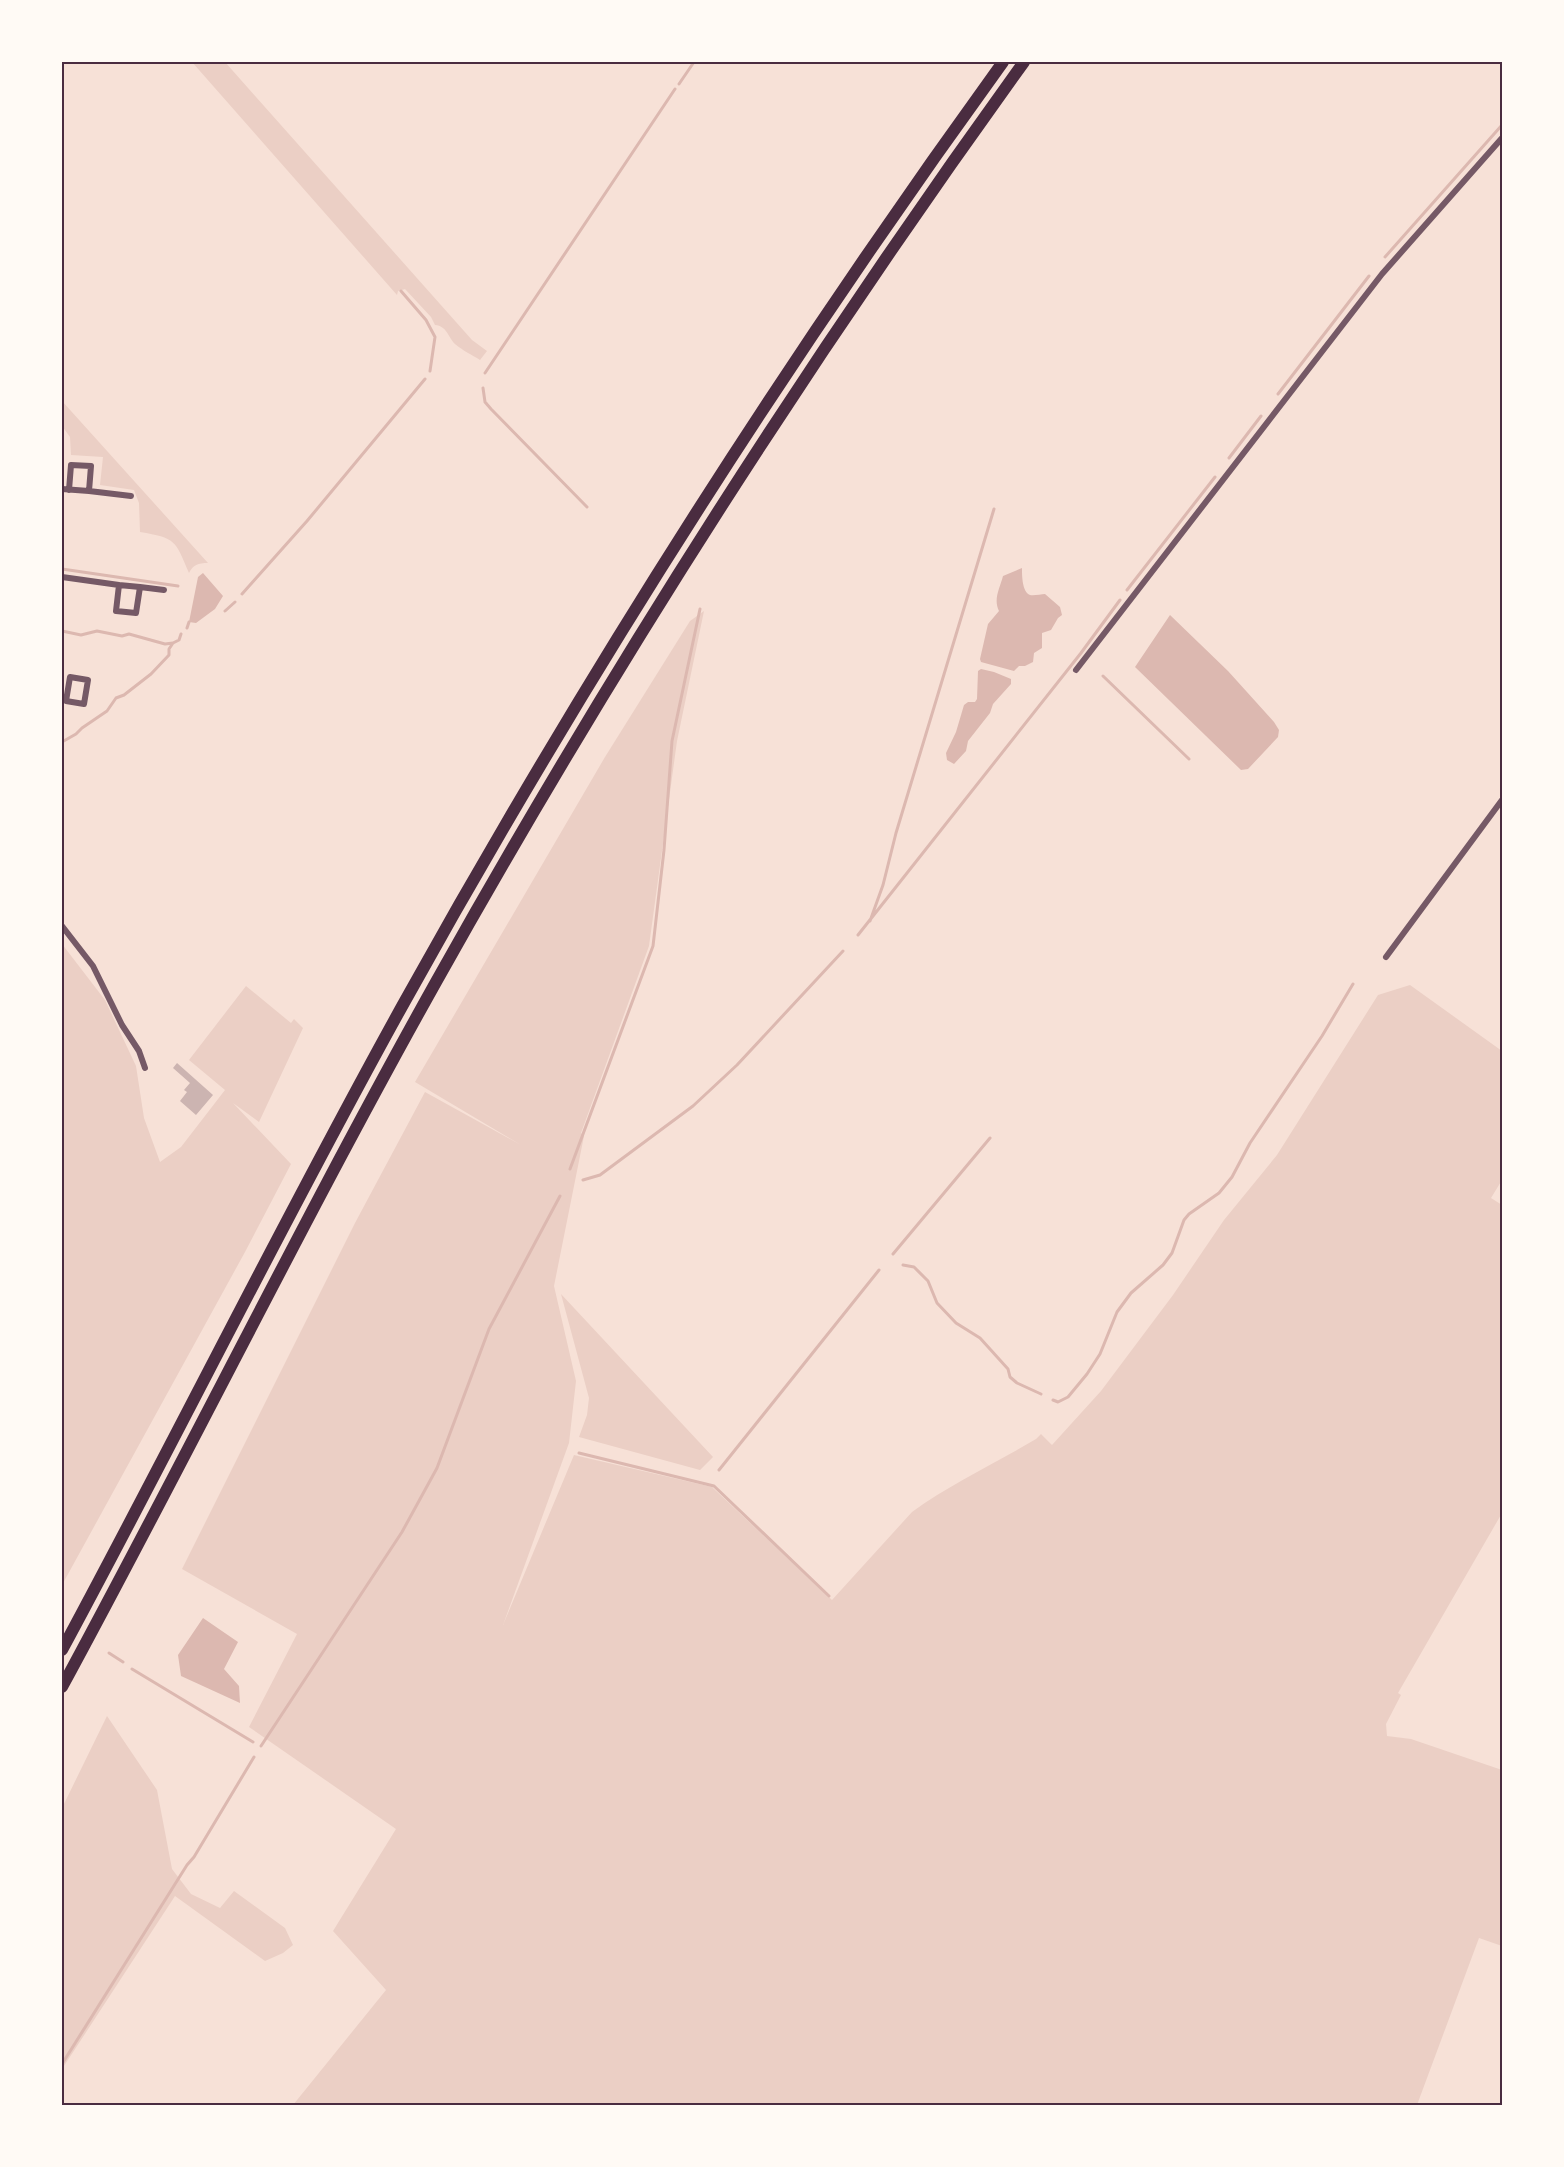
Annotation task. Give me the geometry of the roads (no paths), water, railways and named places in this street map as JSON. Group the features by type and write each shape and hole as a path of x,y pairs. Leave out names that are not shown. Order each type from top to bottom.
{"highway":[{"path":"62,1650 358,1087 513,812 636,608 780,384 899,208 1003,62"},
{"path":"62,1687 342,1154 437,980 540,801 651,616 808,372 1024,62"}],"street":[{"path":"1076,670 1382,274 1503,138"},
{"path":"69,490 71,465 91,466 89,491"},
{"path":"62,489 131,496"},
{"path":"62,577 164,590"},
{"path":"119,585 116,611 136,614 140,587"},
{"path":"62,675 88,680 84,704 66,701 70,677"},
{"path":"1386,957 1503,800"},
{"path":"62,926 93,966 122,1025 139,1051 145,1068"}],"waterway":[{"path":"679,84 694,62"},
{"path":"485,373 675,89"},
{"path":"1385,257 1502,125"},
{"path":"1278,394 1369,276"},
{"path":"401,291 426,320 435,337 430,371"},
{"path":"242,594 307,521 425,379"},
{"path":"483,388 485,402 491,409 587,507"},
{"path":"1229,458 1261,416"},
{"path":"1127,590 1215,477"},
{"path":"870,921 883,885 896,833 994,509"},
{"path":"62,569 178,586"},
{"path":"858,935 1081,653 1120,600"},
{"path":"225,611 235,602"},
{"path":"570,1169 653,946 664,850 672,741 700,609"},
{"path":"187,628 189,622"},
{"path":"62,631 81,635 97,631 122,636 129,634 165,644 173,643"},
{"path":"62,742 107,711 116,698 124,695 151,674 169,655 169,649 179,640 181,634"},
{"path":"1103,676 1189,759"},
{"path":"583,1180 600,1175 693,1106 737,1065 843,951"},
{"path":"1053,1400 1058,1402 1068,1397 1087,1374 1100,1354 1117,1312 1131,1293 1163,1265 1172,1253 1184,1220 1219,1193 1232,1177 1250,1143 1322,1036 1353,984"},
{"path":"893,1254 990,1138"},
{"path":"261,1746 402,1532 437,1468 489,1329 560,1196"},
{"path":"903,1265 914,1267 928,1281 937,1303 956,1323 980,1338 1008,1369 1010,1377 1017,1383 1041,1394"},
{"path":"719,1470 879,1270"},
{"path":"579,1453 714,1486 829,1596"},
{"path":"109,1653 123,1662"},
{"path":"132,1669 253,1742"},
{"path":"62,2064 194,1857 254,1757"}]}
